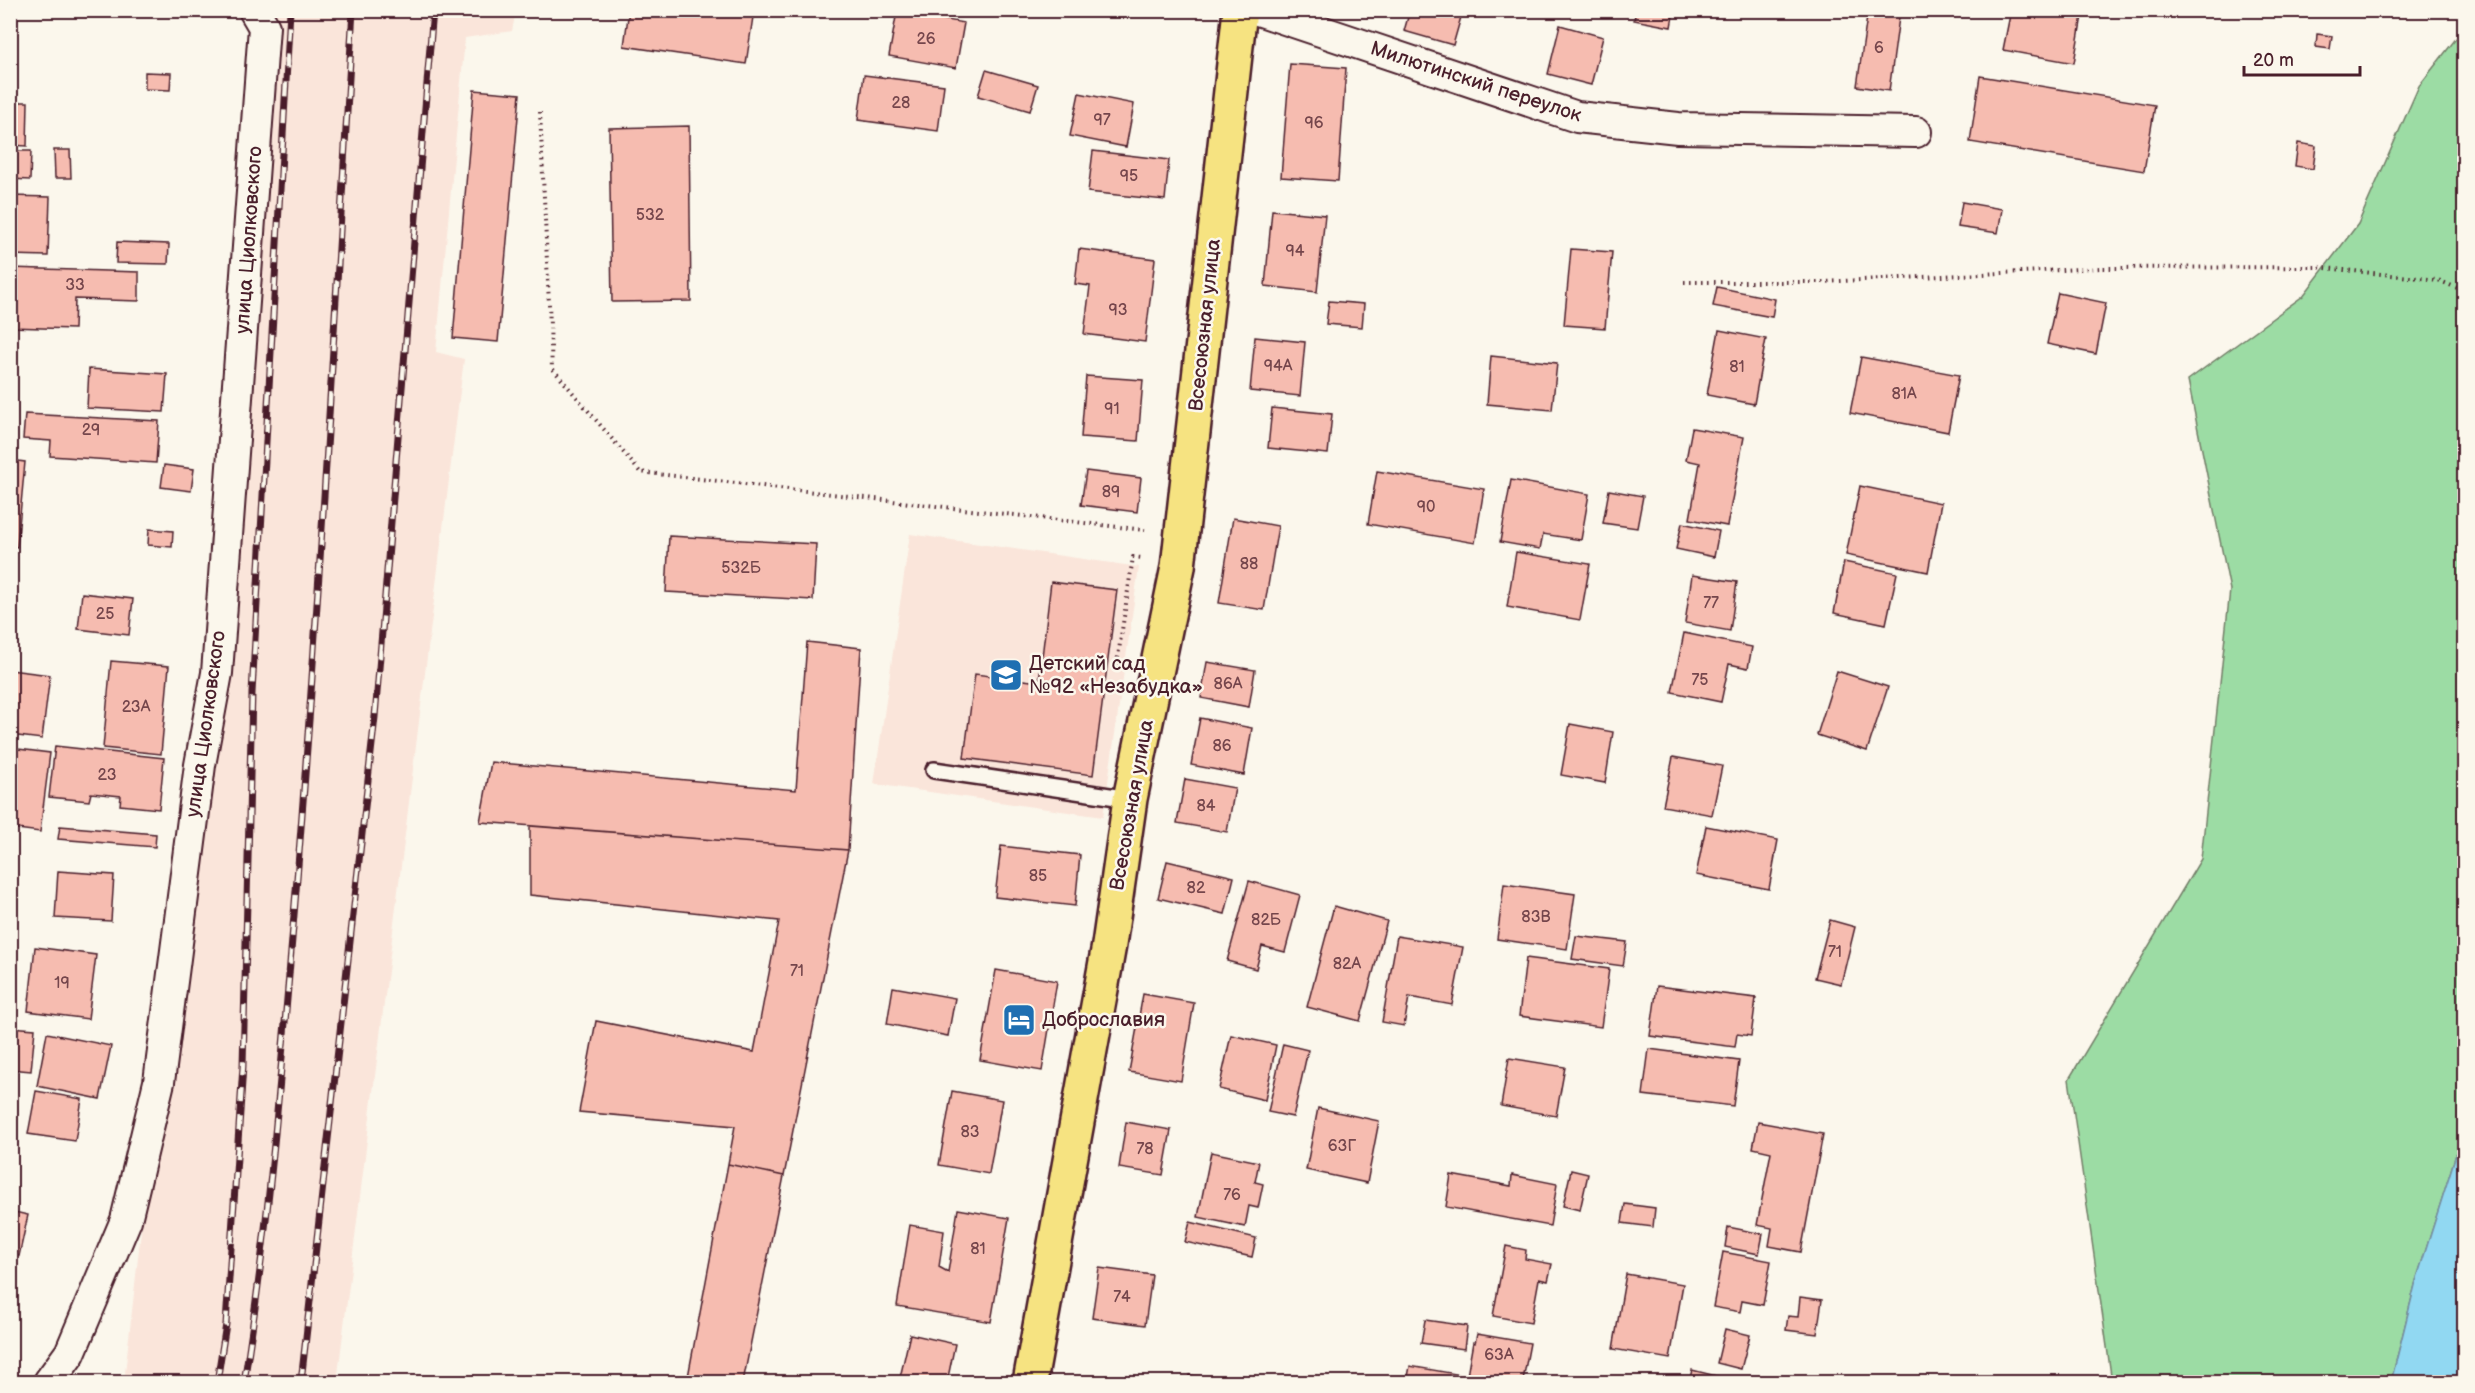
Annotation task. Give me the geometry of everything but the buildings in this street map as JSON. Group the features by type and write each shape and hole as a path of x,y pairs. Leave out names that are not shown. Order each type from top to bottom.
{"highway":[{"name":"Всесоюзная улица","path":"1030,1383 1110,945 1130,799 1178,567 1240,10"}],"street":[{"name":"улица Циолковского","path":"49,1383 70,1353 126,1220 159,1082 200,765 217,673 264,27 254,10"},
{"name":"Милютинский переулок","path":"1258,10 1577,117 1678,128 1916,132"}],"lane":[{"path":"934,770 1130,799"}],"path":[{"path":"540,112 552,368 640,472 1182,534"},
{"path":"1684,282 1822,282 2101,268 2316,267 2438,280 2464,291"}],"shaded area":[{"path":"261,11 516,11 512,31 465,38 436,352 464,359 337,1382 124,1382 141,1231 226,581"},
{"name":"Детский сад №92 «Незабудка»","path":"910,534 1139,567 1103,817 874,784"}],"green space":[{"path":"2458,36 2464,36 2464,1129 2416,1281 2391,1382 2112,1382 2069,1079 2201,859 2230,590 2188,380 2303,296 2358,224 2419,86"}],"water":[{"path":"2464,1129 2464,1382 2391,1382 2416,1281"}],"railway":[{"path":"217,1382 226,1324 243,1066 252,693 290,10"},
{"path":"244,1382 261,1266 274,1149 303,802 353,10"},
{"path":"301,1382 375,717 433,10"}],"place":[{"name":"Детский сад №92 «Незабудка»","path":"1006,675"},
{"name":"Доброславия","path":"1019,1020"}]}
